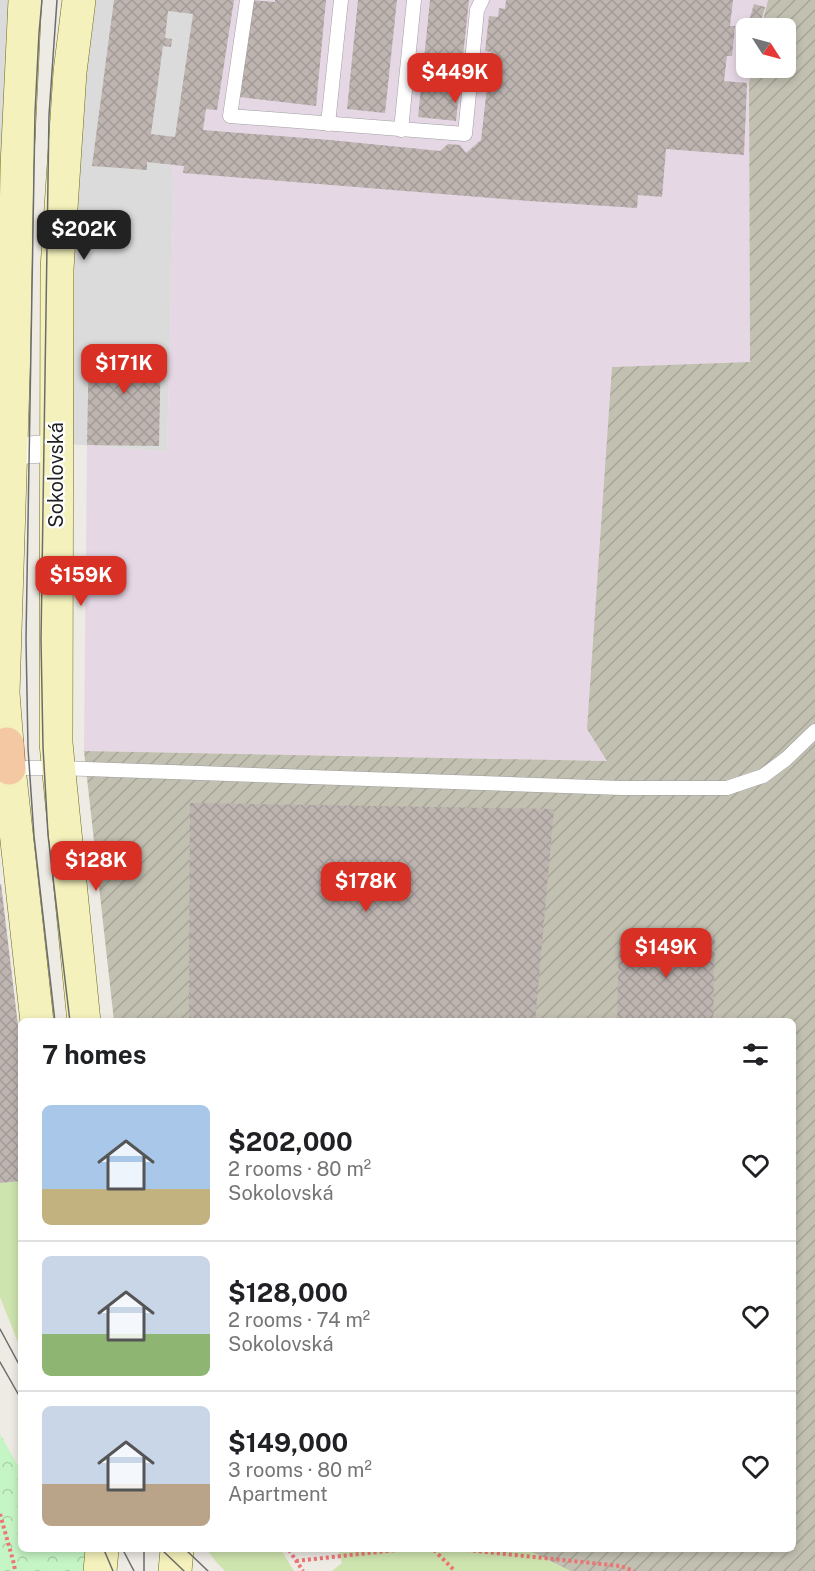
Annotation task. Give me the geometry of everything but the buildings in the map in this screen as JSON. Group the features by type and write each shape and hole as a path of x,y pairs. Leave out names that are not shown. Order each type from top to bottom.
{"main road":[{"path":"24,0 14,350 5,451 9,507 3,693 5,752 37,1018"},
{"name":"Sokolovská","path":"79,0 70,72 57,269 56,743 84,1018"},
{"path":"100,1571 102,1552"}],"street":[{"path":"5,451 56,448"}],"lane":[{"path":"247,0 230,116 465,134 477,10 482,0"},
{"path":"328,124 341,0"},
{"path":"401,130 414,0"},
{"path":"5,752 58,768 609,787 727,788 763,776 786,759 815,731"}],"path":[{"path":"0,1514 15,1571"},
{"path":"290,1552 303,1571"},
{"path":"296,1561 378,1552"},
{"path":"436,1552 455,1571"},
{"path":"486,1552 620,1566 634,1571"}],"shaded area":[{"path":"0,0 9,0 0,337"},
{"path":"96,0 195,0 172,165 174,181 167,452 70,444 76,156"},
{"path":"195,0 768,0 764,18 736,18 736,78 750,78 750,363 612,367 607,761 84,751 87,445 167,452 174,181 172,165"},
{"path":"768,0 815,0 815,1571 570,1571 532,1552 796,1552 796,1018 114,1018 84,751 607,761 587,729 612,367 750,362 750,78 796,78 796,18 764,18"}],"green space":[{"path":"18,1181 18,1342 0,1297 0,1183"},
{"path":"0,1434 18,1466 18,1552 86,1552 90,1558 89,1571 0,1571"},
{"path":"209,1552 282,1552 294,1571 225,1571"},
{"path":"339,1552 532,1552 570,1571 332,1571 342,1563"}],"tram line":[{"path":"42,0 35,113 26,639 28,748 34,836 55,1018"},
{"path":"57,0 49,115 41,640 43,747 48,835 70,1018"},
{"path":"0,1329 18,1362"},
{"path":"0,1362 18,1394"},
{"path":"105,1552 113,1571"},
{"path":"124,1552 134,1571"},
{"path":"144,1552 144,1571"},
{"path":"164,1552 184,1571"},
{"path":"188,1552 208,1571"}]}
